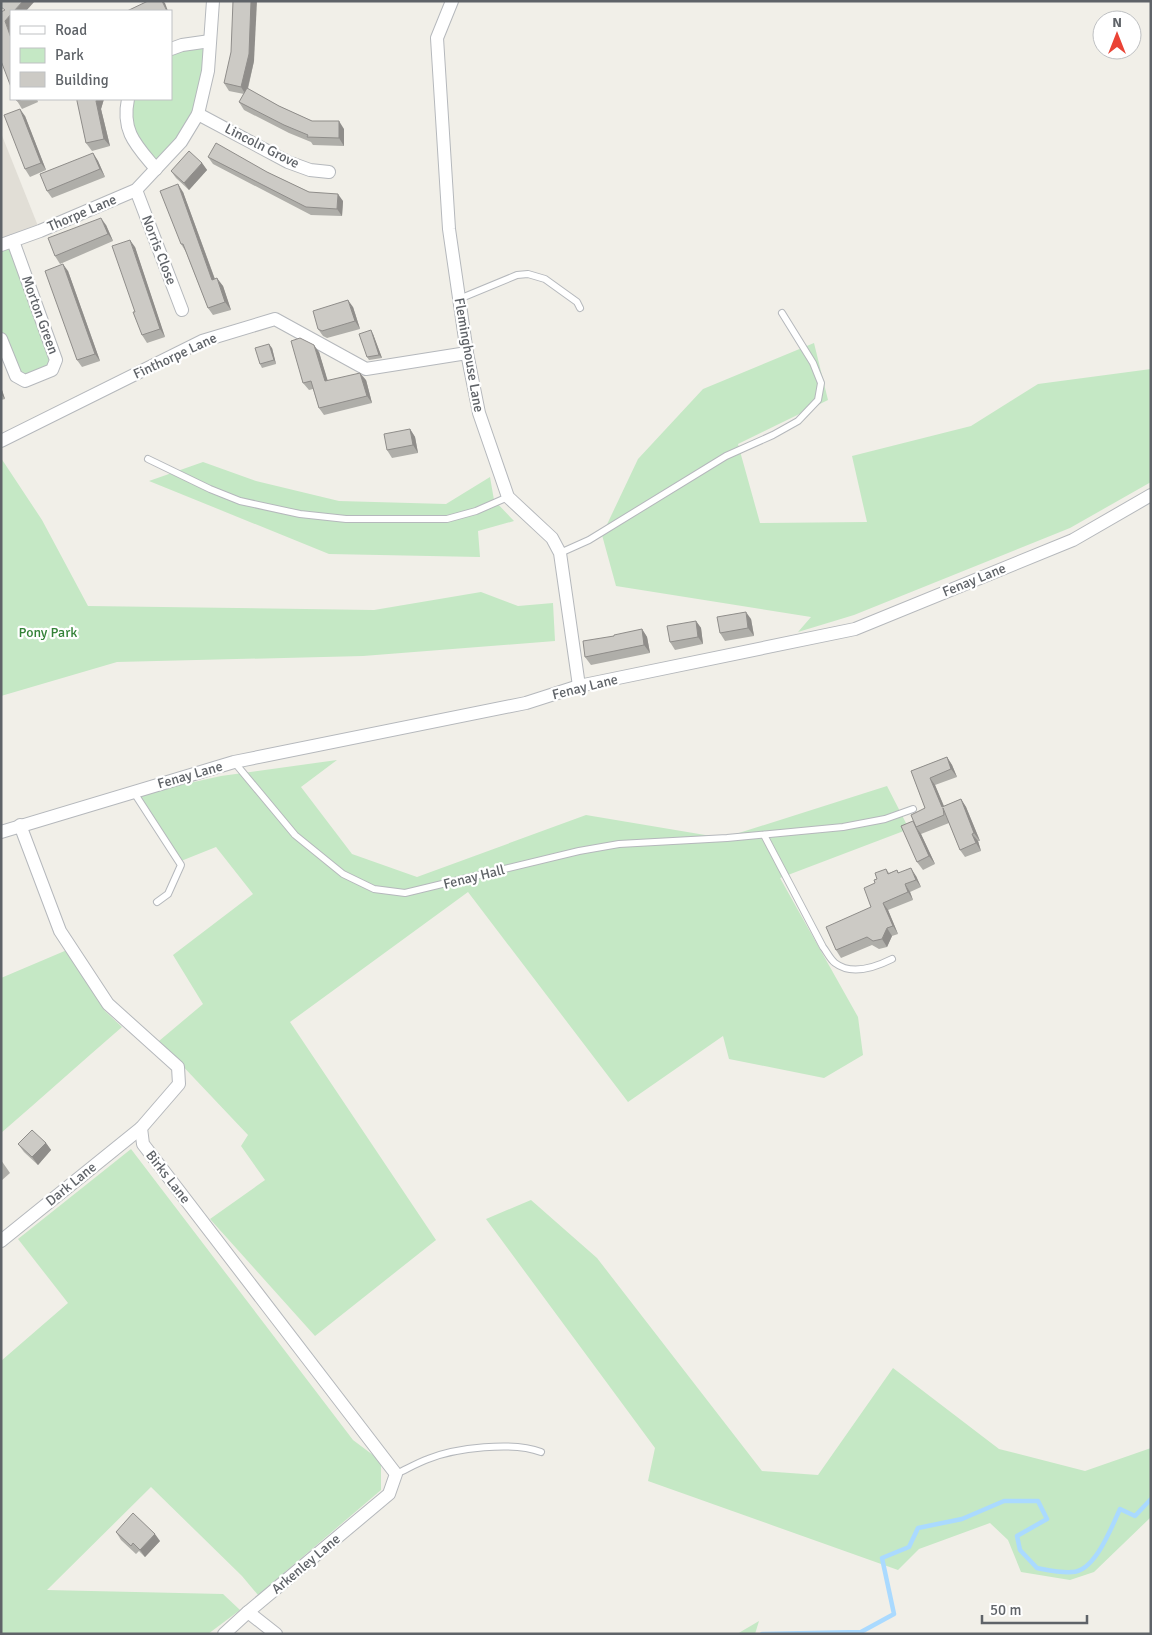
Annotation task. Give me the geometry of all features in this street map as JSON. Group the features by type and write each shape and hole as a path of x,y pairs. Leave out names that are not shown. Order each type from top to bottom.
{"street":[{"name":"Thorpe Lane","path":"7,243 136,190 181,142 198,114 208,72 213,1"},
{"name":"Fleminghouse Lane","path":"452,1 437,38 449,229 467,352 479,413 508,497 552,538 560,553 579,686"},
{"path":"172,49 182,45 210,41"},
{"path":"128,100 127,124 132,140 156,169"},
{"name":"Lincoln Grove","path":"198,114 288,162 310,170 329,172"},
{"name":"Norris Close","path":"136,190 182,310"},
{"name":"Morton Green","path":"1,338 16,376 25,381 52,370 56,360 7,243"},
{"name":"Finthorpe Lane","path":"1,441 202,341 275,319 366,369 467,352"},
{"name":"Fenay Lane","path":"1,832 234,762 526,703 579,686 855,630 1073,540 1151,495"},
{"path":"20,825 60,931 108,1004 178,1067 179,1084 142,1128"},
{"name":"Dark Lane","path":"1,1241 142,1128"},
{"name":"Birks Lane","path":"142,1128 143,1144 396,1474"},
{"name":"Arkenley Lane","path":"224,1634 390,1494 396,1474"},
{"path":"248,1612 276,1634"}],"lane":[{"path":"459,299 516,275 528,274 545,279 577,302 580,308"},
{"path":"560,553 589,540 726,456 773,435 798,421 818,400 821,383 813,363 782,313"},
{"path":"148,459 210,489 240,501 300,514 346,519 447,520 476,511 508,497"},
{"name":"Fenay Hall","path":"234,762 295,835 343,874 374,889 405,893 619,844 726,838 843,828 885,819 913,808"},
{"path":"133,792 181,865 168,894 157,902"},
{"path":"764,835 823,947 835,962 846,968 868,969 892,959"},
{"path":"396,1474 428,1458 463,1449 510,1446 534,1449 541,1452"}],"shaded area":[{"path":"1,133 40,231 1,245"}],"green space":[{"path":"210,41 198,114 156,169 132,140 128,100 172,100 172,49"},
{"path":"13,241 56,360 25,381 1,339 1,245"},
{"path":"814,343 828,400 738,444 760,523 867,522 852,456 971,426 1038,384 1151,369 1151,482 1070,528 854,615 798,632 811,617 616,586 602,535 638,459 703,389"},
{"name":"Pony Park","path":"1,458 42,520 88,606 374,610 481,592 518,606 553,603 555,641 363,656 117,662 1,696"},
{"path":"203,462 256,481 339,501 446,504 490,477 494,500 514,521 478,531 480,557 329,554 149,481"},
{"path":"337,760 301,787 352,854 417,877 586,815 723,838 887,786 909,829 780,878 858,1017 863,1055 824,1078 729,1059 723,1036 628,1102 468,892 290,1022 436,1240 315,1336 210,1219 265,1180 241,1146 248,1135 159,1041 203,1004 173,955 253,894 216,847 181,861 135,795 221,776"},
{"path":"67,950 105,1011 122,1027 1,1133 1,978"},
{"path":"131,1149 353,1440 381,1461 381,1490 258,1595 242,1576 151,1487 47,1590 223,1594 240,1610 208,1634 1,1634 1,1361 68,1303 18,1239"},
{"path":"531,1200 597,1258 762,1471 818,1475 893,1368 999,1449 1085,1471 1151,1448 1151,1517 1094,1572 1070,1580 1021,1572 1008,1540 990,1523 919,1549 898,1570 648,1481 655,1448 486,1219"},
{"path":"759,1621 755,1634 737,1634"}],"building":[{"path":"1,1 23,1 15,10 10,10 10,15 5,21 10,35 10,84 1,61 1,12 5,10 1,7"},
{"path":"148,1 162,1 166,10 129,10"},
{"path":"233,1 251,1 249,54 241,87 224,83 231,52"},
{"path":"247,88 279,106 312,121 339,121 339,138 307,137 308,135 239,102"},
{"path":"96,100 104,139 86,143 77,101"},
{"path":"20,109 41,163 25,169 4,115"},
{"path":"216,143 267,172 309,192 338,194 337,209 306,207 208,157"},
{"path":"189,151 202,163 184,183 171,171"},
{"path":"93,153 100,169 47,191 40,174"},
{"path":"178,184 212,280 217,278 225,302 208,308 160,191"},
{"path":"101,218 108,234 55,256 48,238"},
{"path":"130,240 160,329 142,335 112,246"},
{"path":"63,264 95,354 77,360 45,271"},
{"path":"348,300 355,321 322,331 318,329 313,311"},
{"path":"371,330 379,355 367,357 359,334"},
{"path":"300,338 314,345 325,381 360,373 367,396 319,408 311,381 303,383 291,341"},
{"path":"269,344 274,360 260,364 255,348"},
{"path":"410,429 413,445 387,450 384,434"},
{"path":"746,612 748,628 720,633 717,617"},
{"path":"696,621 698,637 670,642 667,626"},
{"path":"642,629 644,645 585,657 583,641"},
{"path":"947,757 951,769 930,778 942,807 961,799 976,843 960,850 943,808 944,815 916,827 911,815 925,808 911,771"},
{"path":"913,821 929,856 917,862 901,826"},
{"path":"911,868 916,880 905,884 908,892 883,903 893,926 887,928 882,939 873,941 867,937 836,950 826,927 871,907 864,888 875,883 874,880 877,879 875,873 886,869 888,874 897,870 898,873"},
{"path":"32,1130 46,1143 32,1157 18,1144"},
{"path":"133,1513 155,1534 140,1550 133,1543 131,1546 116,1532"}],"waterway":[{"path":"762,1634 861,1632 894,1614 882,1558 909,1547 918,1528 962,1519 1004,1501 1038,1501 1047,1519 1017,1536 1020,1550 1037,1568 1072,1572 1088,1565 1095,1557 1102,1547 1120,1509 1135,1516 1151,1499"}]}
